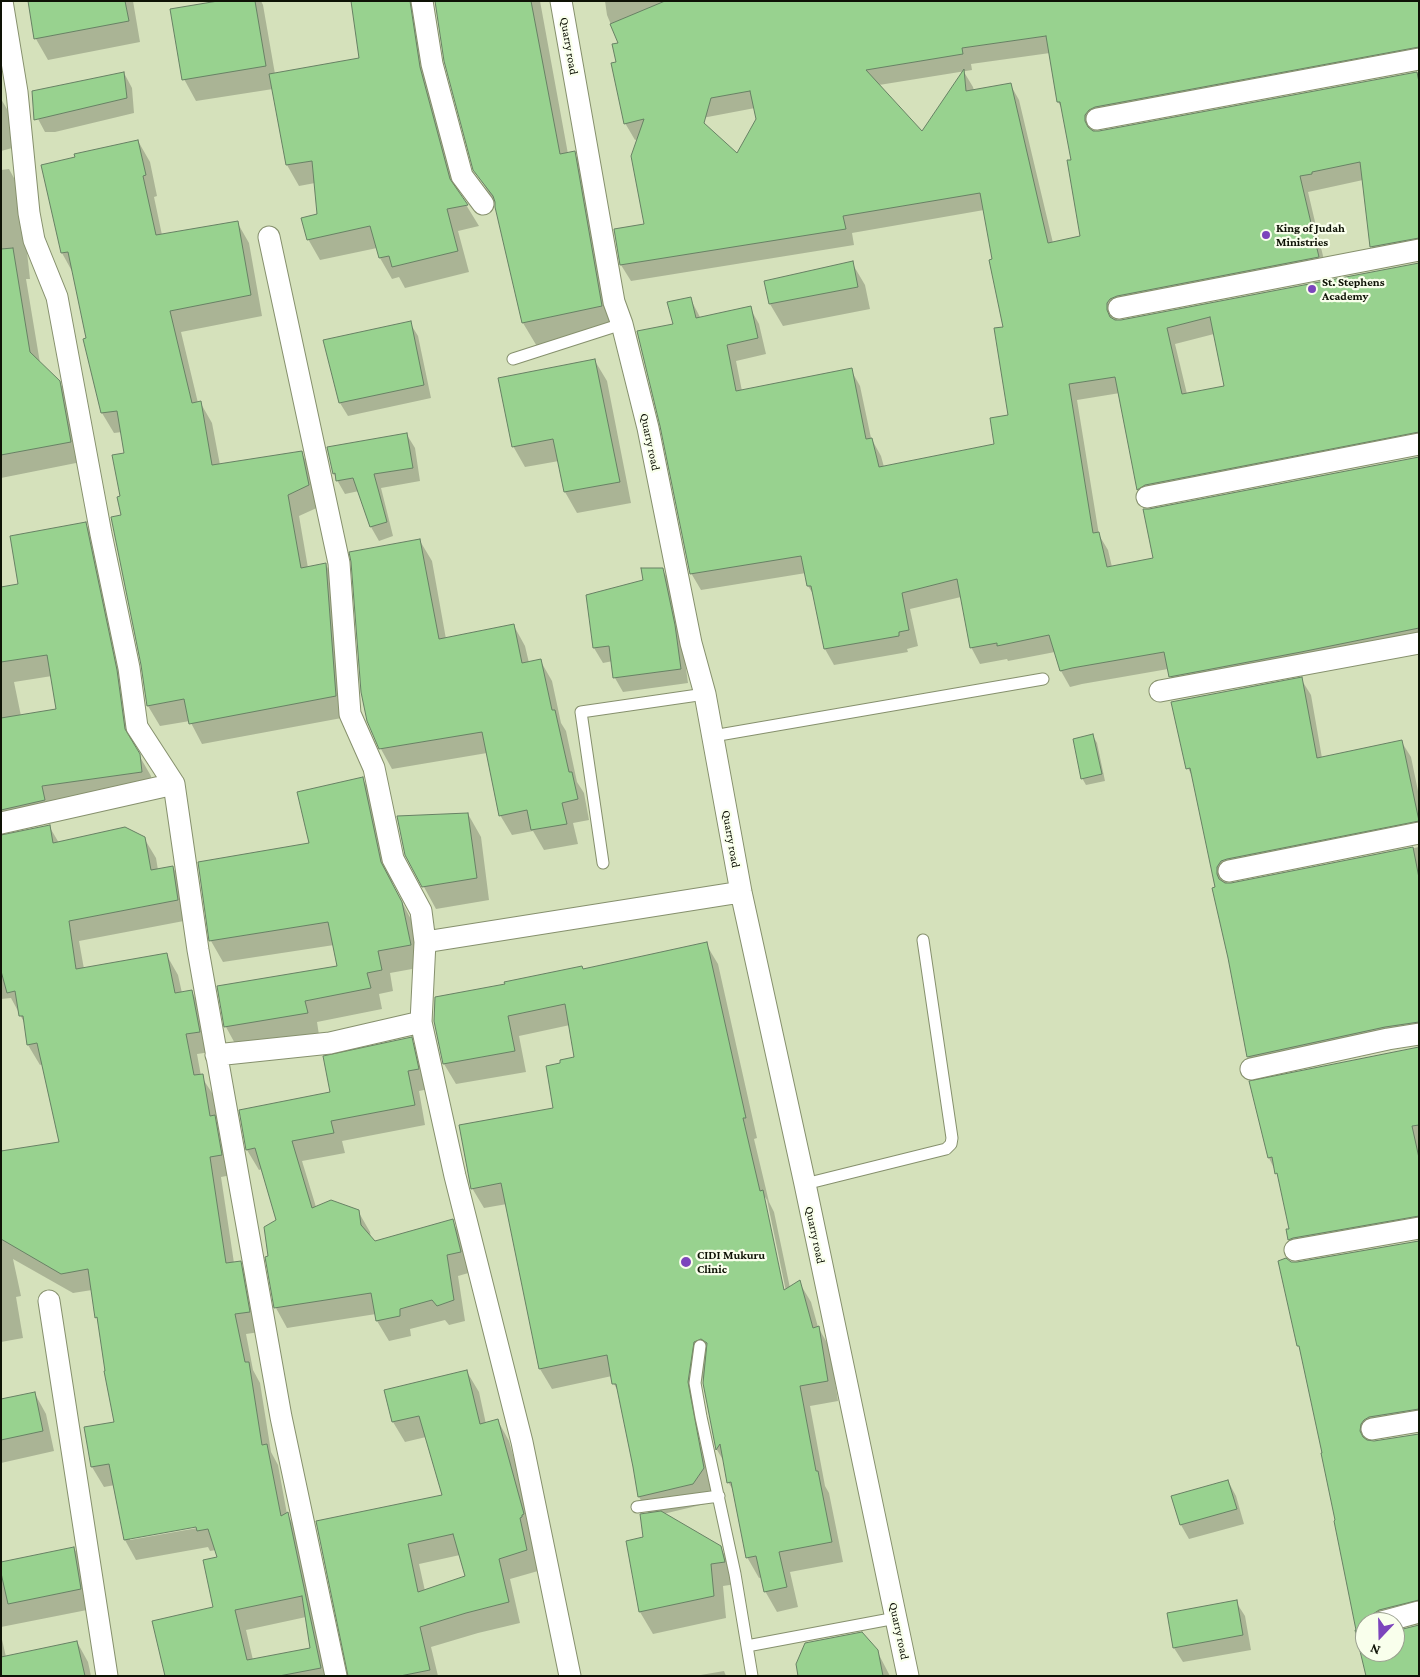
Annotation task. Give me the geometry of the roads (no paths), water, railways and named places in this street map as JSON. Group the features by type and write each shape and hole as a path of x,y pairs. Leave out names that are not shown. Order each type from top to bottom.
{"street":[{"path":"2,1 17,92 29,213 34,240 57,297 101,534 129,668 137,726 174,784 198,950 280,1417 336,1676"},
{"path":"422,1 432,64 462,176 483,204"},
{"name":"Quarry road","path":"561,1 614,302 622,324 648,428 691,644 705,694 741,892 805,1184 908,1676"},
{"path":"1096,119 1419,59"},
{"path":"269,237 339,563 350,714 374,768 393,859 421,911 425,942 420,1022 454,1176 522,1442 570,1676"},
{"path":"1119,308 1419,250"},
{"path":"1147,497 1419,444"},
{"path":"1160,691 1419,643"},
{"path":"1,823 174,784"},
{"path":"1229,871 1419,833"},
{"path":"425,942 741,892"},
{"path":"216,1055 330,1043 420,1022"},
{"path":"1251,1069 1388,1038 1419,1034"},
{"path":"1295,1250 1419,1228"},
{"path":"49,1301 107,1676"},
{"path":"1372,1428 1419,1421"},
{"path":"1405,1616 1419,1612"}],"lane":[{"path":"513,359 622,324"},
{"path":"713,736 1043,679"},
{"path":"603,863 581,712 705,694"},
{"path":"805,1184 946,1149 951,1144 952,1138 923,940"},
{"path":"700,1346 695,1383 735,1574 752,1676"},
{"path":"638,1507 719,1496"},
{"path":"746,1646 896,1618"}],"place":[{"name":"King of Judah Ministries","path":"1266,235"},
{"name":"St. Stephens Academy","path":"1312,289"},
{"name":"CIDI Mukuru Clinic","path":"686,1262"}]}
